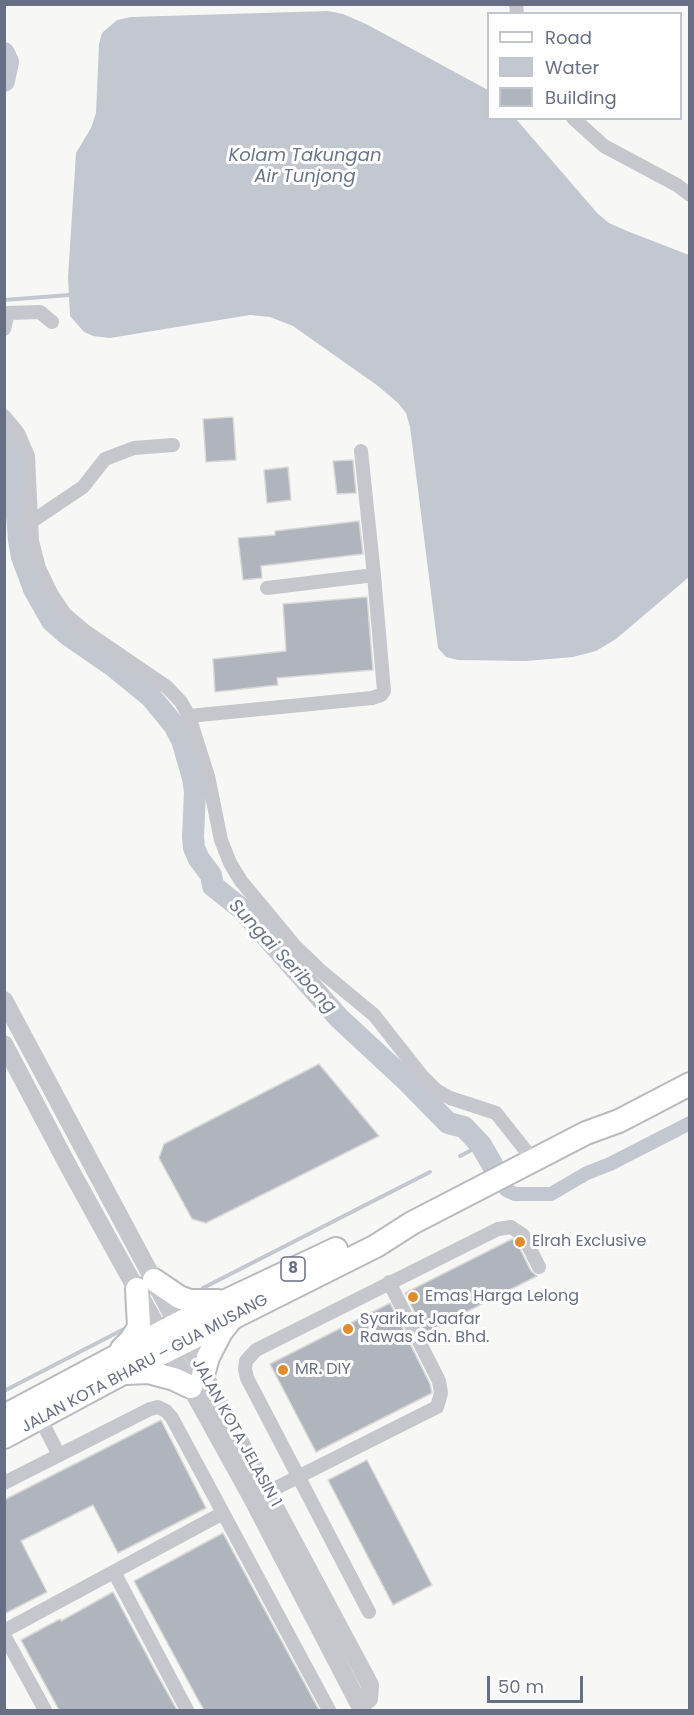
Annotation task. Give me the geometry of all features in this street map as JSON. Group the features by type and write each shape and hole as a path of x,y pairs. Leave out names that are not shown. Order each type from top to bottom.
{"main road":[{"name":"JALAN KOTA BHARU – GUA MUSANG","path":"586,1133 601,1121 690,1071"},
{"name":"JALAN KOTA BHARU – GUA MUSANG","path":"4,1416 118,1365 229,1309 376,1246 412,1223 586,1133 619,1121 690,1084"},
{"path":"145,1285 190,1301 205,1302 229,1309 221,1332 197,1381 118,1365 139,1327 145,1285"},
{"name":"JALAN KOTA BHARU – GUA MUSANG","path":"4,1437 40,1418 118,1365"}],"street":[{"path":"575,120 604,146 690,195"},
{"path":"4,329 8,312 39,312 52,322"},
{"path":"4,416 18,433 28,456 32,541 39,568 52,595 65,614 85,631 167,687 181,702 189,716 208,776 221,840 230,863 241,881 295,946 322,972 374,1015 422,1076 436,1090 450,1098 496,1113 534,1161"},
{"path":"31,522 83,487 105,459 134,448 173,445"},
{"path":"189,716 372,698 381,695 385,686 361,451"},
{"path":"267,588 374,575"},
{"path":"4,1000 145,1285 261,1496 356,1708"},
{"path":"4,1044 145,1285"},
{"path":"369,1612 247,1378 244,1369 246,1361 249,1355 256,1350 498,1229 512,1227 523,1235 539,1267"},
{"path":"261,1496 437,1407 441,1393 439,1381 389,1282"},
{"path":"4,1483 150,1409 158,1407 166,1411 172,1418 329,1710"},
{"path":"40,1418 59,1455"},
{"path":"45,1710 4,1633 223,1513"},
{"path":"114,1572 187,1710"}],"water":[{"name":"Kolam Takungan Air Tunjong","path":"328,11 343,14 366,24 487,89 487,120 517,120 598,214 609,223 689,255 689,577 616,639 596,651 573,657 526,661 458,660 446,657 438,648 410,427 406,413 398,403 378,386 293,326 270,317 250,315 110,338 93,336 84,332 70,316 68,277 76,153 91,128 96,113 99,44 102,33 117,20 131,17"}],"building":[{"path":"233,417 236,460 206,462 203,419"},
{"path":"353,460 356,493 337,494 333,461"},
{"path":"288,467 291,500 267,503 264,470"},
{"path":"359,521 363,554 261,566 262,578 243,580 238,538 275,535 275,531"},
{"path":"367,597 373,670 277,678 278,685 215,692 213,659 286,651 283,604"},
{"path":"319,1064 379,1136 206,1223 192,1219 159,1158 164,1144"},
{"path":"512,1239 516,1241 531,1271 537,1276 425,1333 405,1293"},
{"path":"390,1303 430,1384 432,1393 316,1452 270,1364"},
{"path":"161,1420 206,1508 118,1553 93,1505 21,1541 47,1592 4,1614 4,1500"},
{"path":"367,1460 432,1585 393,1605 328,1480"},
{"path":"223,1533 319,1710 204,1710 196,1696 134,1581"},
{"path":"113,1592 177,1710 59,1710 28,1653 21,1640"}],"waterway":[{"name":"Sungai Seribong","path":"4,53 8,62 4,81"},
{"path":"4,300 69,295"},
{"name":"Sungai Seribong","path":"4,437 10,443 16,463 15,492 19,540 22,557 34,589 52,621 151,697 174,725 182,740 193,778 194,848 211,875 213,886 242,909 339,1018 448,1123 464,1127 481,1145 492,1164"},
{"path":"506,1190 515,1194 551,1194 587,1173 610,1164 690,1123"},
{"path":"460,1156 481,1145"},
{"path":"203,1288 430,1172"},
{"path":"4,1391 126,1328"}],"place":[{"name":"Elrah Exclusive","path":"520,1242"},
{"name":"Emas Harga Lelong","path":"413,1297"},
{"name":"Syarikat Jaafar Rawas Sdn. Bhd.","path":"348,1329"},
{"name":"MR. DIY","path":"283,1370"}]}
